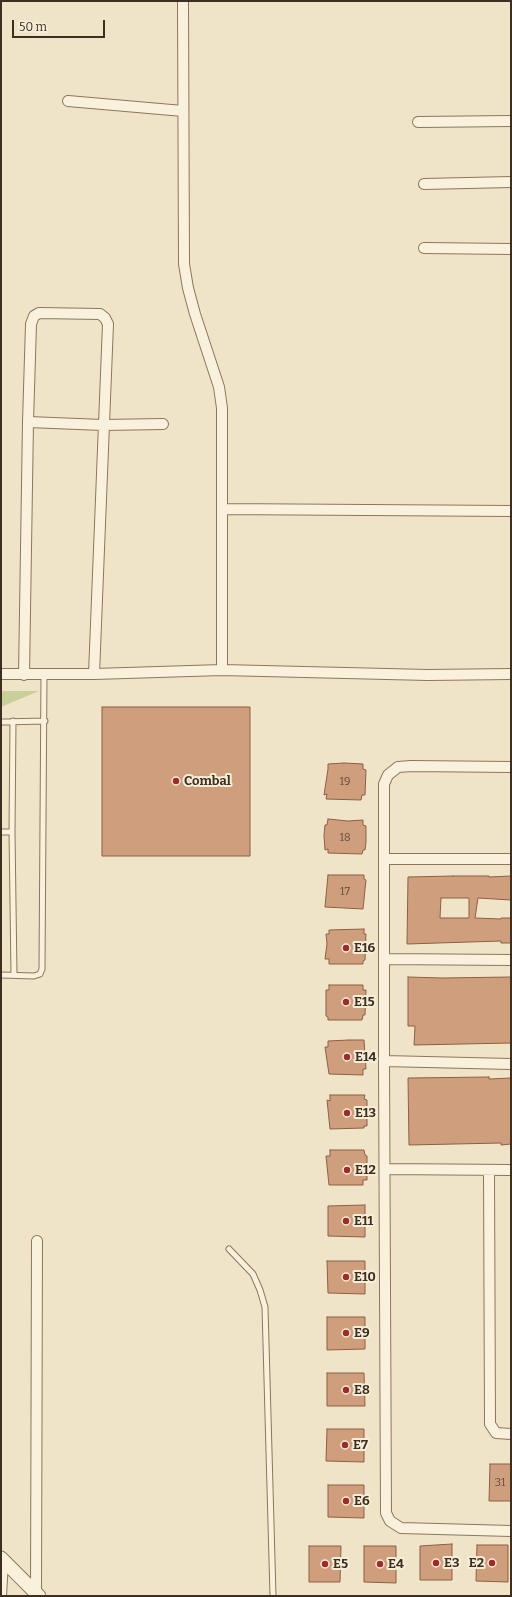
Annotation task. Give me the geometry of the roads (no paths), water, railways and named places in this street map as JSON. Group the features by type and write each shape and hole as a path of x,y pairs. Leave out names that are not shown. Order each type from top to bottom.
{"street":[{"path":"182,1 184,264 188,288 195,314 219,386 222,408 222,670"},
{"path":"68,101 183,111"},
{"path":"418,122 511,121"},
{"path":"424,184 511,182"},
{"path":"424,248 511,249"},
{"path":"24,674 31,324 34,316 39,313 100,314 105,318 108,324 102,425 94,674"},
{"path":"28,422 102,425 163,424"},
{"path":"222,509 511,511"},
{"path":"1,674 94,674 222,670 428,675 511,674"},
{"path":"511,767 398,767 388,775 384,784 386,1513 390,1521 401,1528 511,1531"},
{"path":"384,858 511,859"},
{"path":"384,959 511,960"},
{"path":"384,1061 511,1064"},
{"path":"385,1169 511,1170"},
{"path":"489,1170 490,1424 496,1433 511,1434"},
{"path":"37,1242 38,1595"},
{"path":"2,1560 38,1595"},
{"path":"1,1596 2,1560"}],"lane":[{"path":"1,975 34,976 40,974 42,969 45,721 44,673"},
{"path":"13,721 12,832 14,975"},
{"path":"1,722 45,721"},
{"path":"1,832 12,832"},
{"path":"229,1249 253,1274 265,1307 272,1596"}],"place":[{"name":"Combal","path":"176,781"},
{"name":"E16","path":"346,948"},
{"name":"E15","path":"346,1002"},
{"name":"E14","path":"347,1057"},
{"name":"E13","path":"347,1113"},
{"name":"E12","path":"347,1170"},
{"name":"E11","path":"346,1221"},
{"name":"E10","path":"346,1277"},
{"name":"E9","path":"346,1333"},
{"name":"E8","path":"346,1390"},
{"name":"E7","path":"345,1445"},
{"name":"E6","path":"346,1501"},
{"name":"E3","path":"436,1563"},
{"name":"E2","path":"492,1563"},
{"name":"E5","path":"325,1564"},
{"name":"E4","path":"380,1564"}]}
